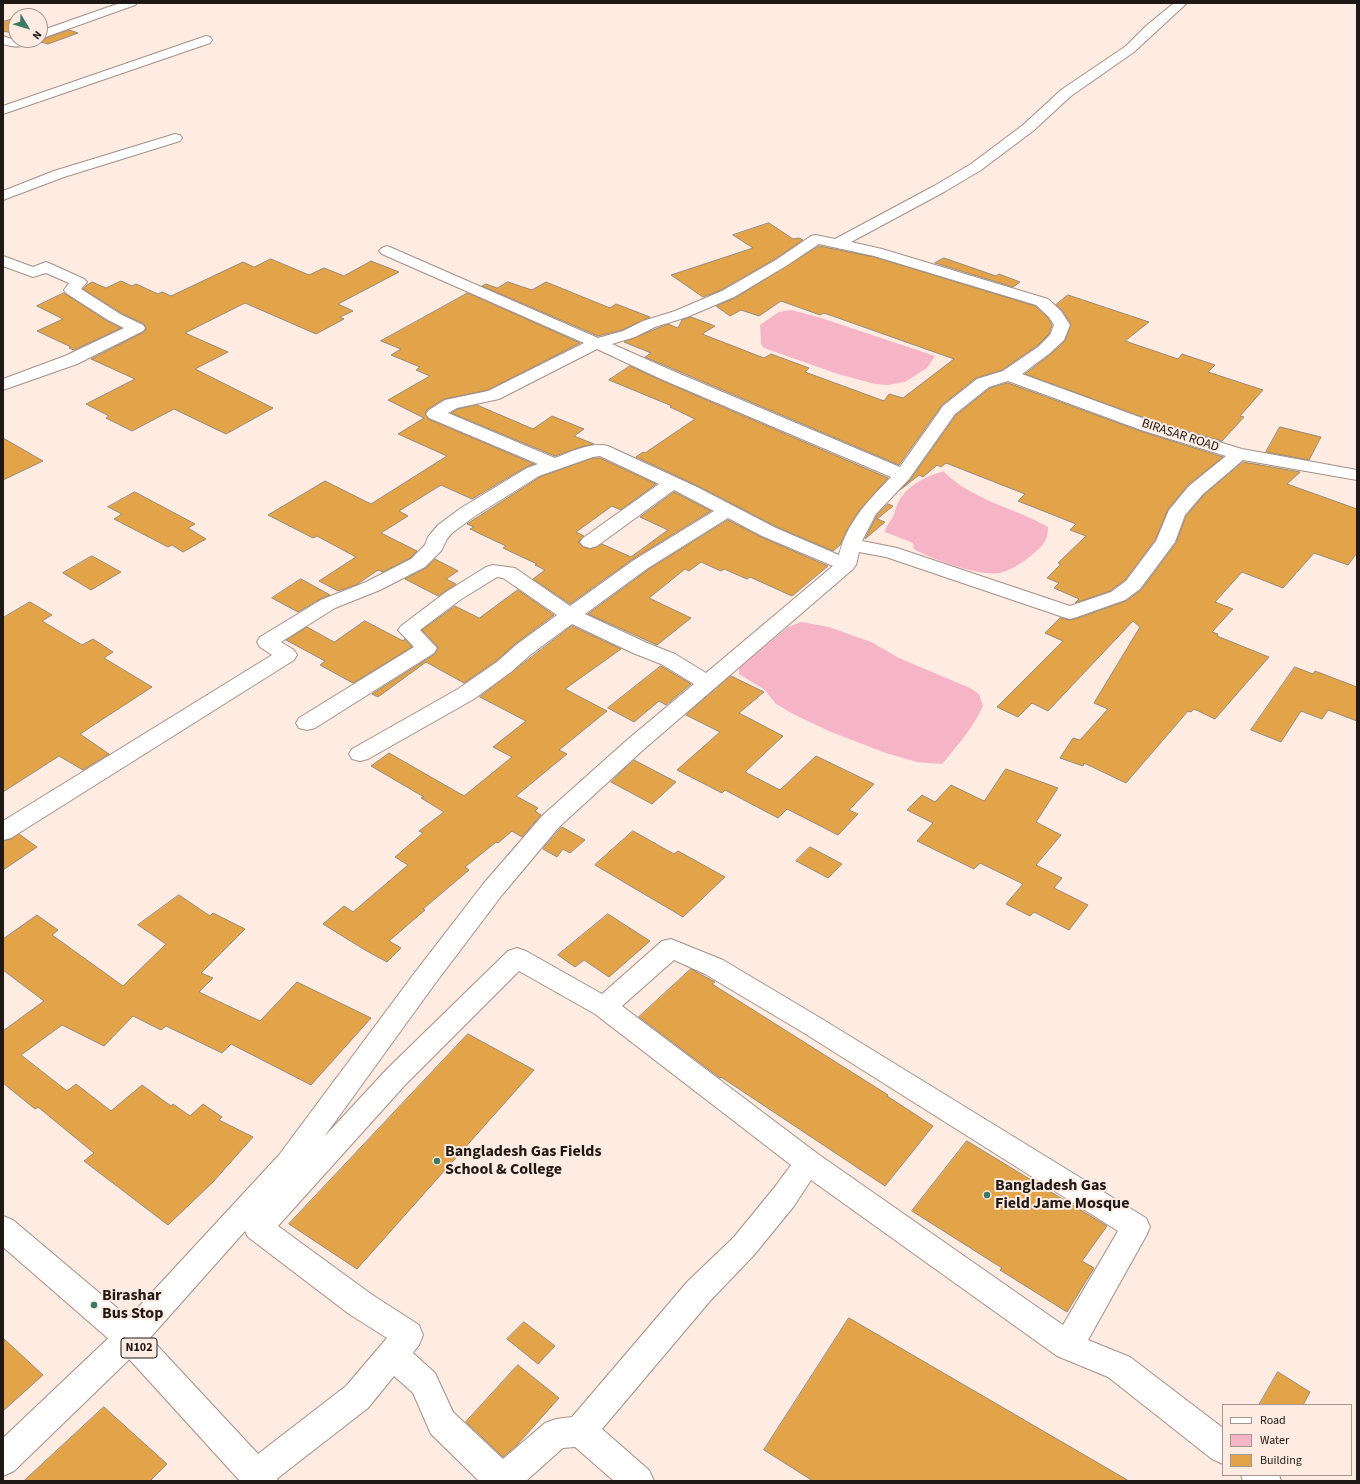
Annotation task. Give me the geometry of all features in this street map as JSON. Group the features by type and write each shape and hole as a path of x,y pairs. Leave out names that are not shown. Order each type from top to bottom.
{"main road":[{"path":"48,32 131,3"},
{"path":"838,243 939,189 976,167 1018,136 1071,90 1136,44 1150,29 1181,3"},
{"path":"3,110 206,40"},
{"path":"3,196 59,174 175,138"},
{"path":"3,1460 130,1338 289,1163 430,971 493,889 550,820 708,683 849,555 868,512 903,475 949,410 983,383 1009,375 1044,350 1058,337 1062,325 1055,314 1042,302 943,271 838,243 816,239 781,263 728,294 674,317 649,324 629,334 597,343 493,395 451,404 435,414 554,464"},
{"path":"387,251 667,375 903,475"},
{"path":"3,261 34,272 46,267 79,282 72,290 114,317 137,328 71,360 3,385"},
{"name":"BIRASAR ROAD","path":"1009,375 1147,426 1239,454 1357,475"},
{"path":"3,832 287,655 267,642 328,604 373,586 418,563 434,547 438,537 445,529 468,512 533,472 590,452 602,450 672,483 769,532 849,555 890,552 1070,613 1118,596 1133,585 1165,542 1176,514 1196,490 1239,454"},
{"path":"590,542 672,483"},
{"path":"360,754 466,694 504,667 523,650 570,615 641,564 727,511"},
{"path":"307,723 427,648 408,630 453,596 493,571 508,572 570,615 640,648 668,659 708,683"},
{"path":"604,1007 671,948 714,967 814,1026 1136,1227 1068,1346"},
{"path":"259,1478 357,1397 408,1335 360,1304 258,1228 396,1077 517,958 604,1007 808,1162 1068,1346 1118,1367 1222,1447"},
{"path":"392,1354 424,1383 442,1423 502,1481 556,1434 580,1431 699,1291 744,1246 784,1197 808,1162"},
{"name":"N102","path":"3,1229 130,1338 259,1478"},
{"path":"580,1431 638,1481"}],"water":[{"path":"791,310 818,317 935,356 927,368 905,382 887,385 875,384 838,374 764,348 761,344 760,325 779,312"},
{"path":"945,471 944,472 956,482 968,490 1048,527 1046,540 1044,543 1022,563 1010,569 1003,572 984,573 945,563 914,549 913,543 885,532 887,525 894,515 898,503 906,491 918,482"},
{"path":"801,622 829,627 871,642 899,658 970,688 979,694 983,706 970,729 942,764 917,762 886,753 831,732 776,704 765,690 739,674 739,668 788,627"}],"building":[{"path":"8,20 8,32 3,31 3,22"},
{"path":"69,30 78,33 48,44 48,38"},
{"path":"769,223 793,239 799,238 803,240 775,259 721,290 703,297 671,275 753,248 733,235"},
{"path":"819,246 874,257 1035,306 1048,318 1052,325 1049,334 1037,346 1002,370 976,378 942,405 899,465 645,357 651,353 624,342 668,324 678,328 682,320 691,317 715,326 702,334 764,358 771,354 809,368 805,372 884,401 889,394 903,398 954,359 824,313 820,315 781,301 759,316 741,310 730,316 716,306 735,298"},
{"path":"944,258 996,276 999,274 1020,282 1013,287 935,263"},
{"path":"271,259 309,275 324,268 344,276 371,261 399,272 338,304 353,311 340,317 344,319 316,334 245,303 185,333 228,352 195,369 273,408 226,434 174,409 132,431 106,418 109,416 86,404 135,379 91,359 144,332 146,329 144,324 121,313 83,289 87,285 92,282 106,288 121,281 132,286 136,284 158,294 162,292 171,296 243,262 254,267"},
{"path":"508,282 532,290 546,282 610,308 616,304 650,317 622,330 598,336 482,286 486,284 497,288"},
{"path":"64,293 107,321 121,328 74,350 69,348 71,347 37,331 63,319 37,306"},
{"path":"468,293 580,343 488,390 444,399 428,409 425,413 428,419 534,464 526,467 472,499 441,485 399,511 408,516 381,533 417,551 410,558 383,572 378,570 356,585 338,591 319,581 356,557 317,536 313,538 268,515 325,481 371,504 447,456 398,434 424,418 388,400 430,376 416,370 420,367 391,355 401,349 381,341"},
{"path":"1068,295 1149,322 1125,341 1178,359 1182,354 1215,365 1208,372 1263,390 1240,416 1244,417 1222,441 1153,421 1025,374 1065,341 1071,324 1062,310 1056,305"},
{"path":"630,366 888,478 858,512 840,545 833,551 777,527 698,486 636,457 643,452 645,453 695,419 670,407 672,406 609,380"},
{"path":"1008,383 1140,431 1223,457 1188,485 1168,509 1155,540 1125,580 1110,591 1075,603 1079,599 1054,588 1059,583 1047,578 1061,564 1058,563 1086,536 1070,530 1076,524 1018,501 1025,494 946,463 941,467 937,465 923,477 919,475 900,490 910,480 956,415 990,388"},
{"path":"477,405 533,429 552,416 584,429 574,436 594,444 555,456 451,413 458,409"},
{"path":"1280,427 1321,437 1309,460 1266,452"},
{"path":"3,438 43,461 3,480"},
{"path":"593,458 600,458 656,484 621,510 612,506 576,532 584,536 578,542 583,547 590,549 602,544 631,557 668,530 640,517 674,492 711,511 633,559 570,604 533,579 545,570 535,565 537,564 503,548 506,546 470,529 474,527 467,524 540,477"},
{"path":"1243,462 1300,472 1287,484 1357,509 1357,553 1348,565 1314,553 1283,588 1242,572 1215,602 1233,609 1212,632 1218,634 1217,636 1269,657 1215,719 1194,709 1191,712 1188,711 1126,783 1084,763 1083,766 1060,758 1073,738 1080,740 1108,709 1094,703 1140,627 1133,621 1048,711 1032,703 1018,717 997,707 1063,641 1045,633 1060,618 1070,620 1078,618 1126,601 1141,590 1176,543 1186,516 1204,495"},
{"path":"135,492 195,524 188,528 206,539 183,552 172,545 168,547 114,519 122,514 108,507"},
{"path":"888,504 893,506 877,519 885,522 865,539 877,515"},
{"path":"728,520 761,537 828,566 792,596 750,577 747,579 724,569 721,571 701,562 689,571 685,569 649,598 691,618 657,645 588,614 649,569"},
{"path":"92,556 121,572 91,590 63,573"},
{"path":"435,559 458,571 446,579 456,584 438,596 405,579 426,568"},
{"path":"301,579 330,595 298,612 272,598"},
{"path":"518,590 554,615 515,644 496,661 464,683 426,662 378,697 372,694 435,654 438,647 422,630 455,606 479,618"},
{"path":"30,602 52,615 42,621 82,645 93,639 113,652 104,658 152,687 80,734 109,754 83,770 59,756 3,792 3,618"},
{"path":"365,621 403,641 405,639 412,647 353,683 320,665 325,661 286,640 307,627 334,642"},
{"path":"572,626 621,649 565,689 607,711 559,750 567,754 516,796 538,808 535,811 541,815 522,837 512,831 465,867 469,870 423,909 425,910 389,941 401,948 387,962 323,924 344,906 353,912 408,865 395,857 423,833 419,831 444,812 421,798 424,797 371,766 389,753 464,796 512,757 493,747 526,721 480,697"},
{"path":"661,666 691,684 666,705 659,701 634,722 608,708"},
{"path":"1295,667 1313,674 1315,671 1357,687 1357,721 1328,710 1322,719 1301,711 1281,742 1251,730"},
{"path":"731,676 764,692 739,713 783,736 745,772 780,790 816,756 874,784 849,810 858,814 838,835 787,809 778,818 725,790 722,793 677,770 720,732 686,715"},
{"path":"634,760 676,782 652,804 611,782"},
{"path":"1006,769 1058,788 1036,822 1061,835 1036,865 1062,878 1054,888 1088,905 1069,930 1034,912 1030,916 1006,904 1023,884 980,863 974,869 917,841 933,823 907,810 922,795 935,802 951,785 984,801"},
{"path":"562,827 585,840 570,853 563,849 557,857 543,849"},
{"path":"633,831 674,854 678,851 725,877 683,917 595,865"},
{"path":"19,834 37,847 3,870 3,841 11,839"},
{"path":"810,847 842,864 828,878 796,861"},
{"path":"179,895 210,916 213,913 245,929 201,973 213,978 199,992 260,1021 297,982 371,1018 311,1085 231,1044 222,1053 166,1026 161,1030 133,1016 104,1046 62,1025 21,1055 67,1091 76,1084 111,1111 142,1085 171,1106 173,1104 190,1116 203,1104 222,1117 219,1120 253,1137 213,1182 168,1225 84,1161 94,1153 38,1107 35,1109 3,1083 3,1031 44,1001 3,970 3,939 37,915 58,930 52,935 123,986 166,944 138,925"},
{"path":"608,914 650,941 609,977 584,960 575,967 558,955"},
{"path":"691,969 715,982 712,984 888,1095 887,1096 933,1126 885,1186 721,1077 720,1078 639,1017"},
{"path":"468,1034 534,1070 357,1269 289,1224"},
{"path":"967,1141 1107,1226 1082,1261 1094,1268 1067,1312 1000,1270 1002,1268 912,1211"},
{"path":"849,1318 1129,1481 813,1481 764,1450"},
{"path":"524,1322 555,1346 538,1364 507,1339"},
{"path":"3,1338 43,1375 3,1411"},
{"path":"518,1365 559,1398 517,1445 503,1457 466,1422"},
{"path":"1278,1372 1310,1392 1304,1404 1260,1404"},
{"path":"104,1407 167,1464 150,1481 24,1481"}],"place":[{"name":"Bangladesh Gas Fields School & College","path":"437,1161"},
{"name":"Bangladesh Gas Field Jame Mosque","path":"987,1195"},
{"name":"Birashar Bus Stop","path":"94,1305"}]}
